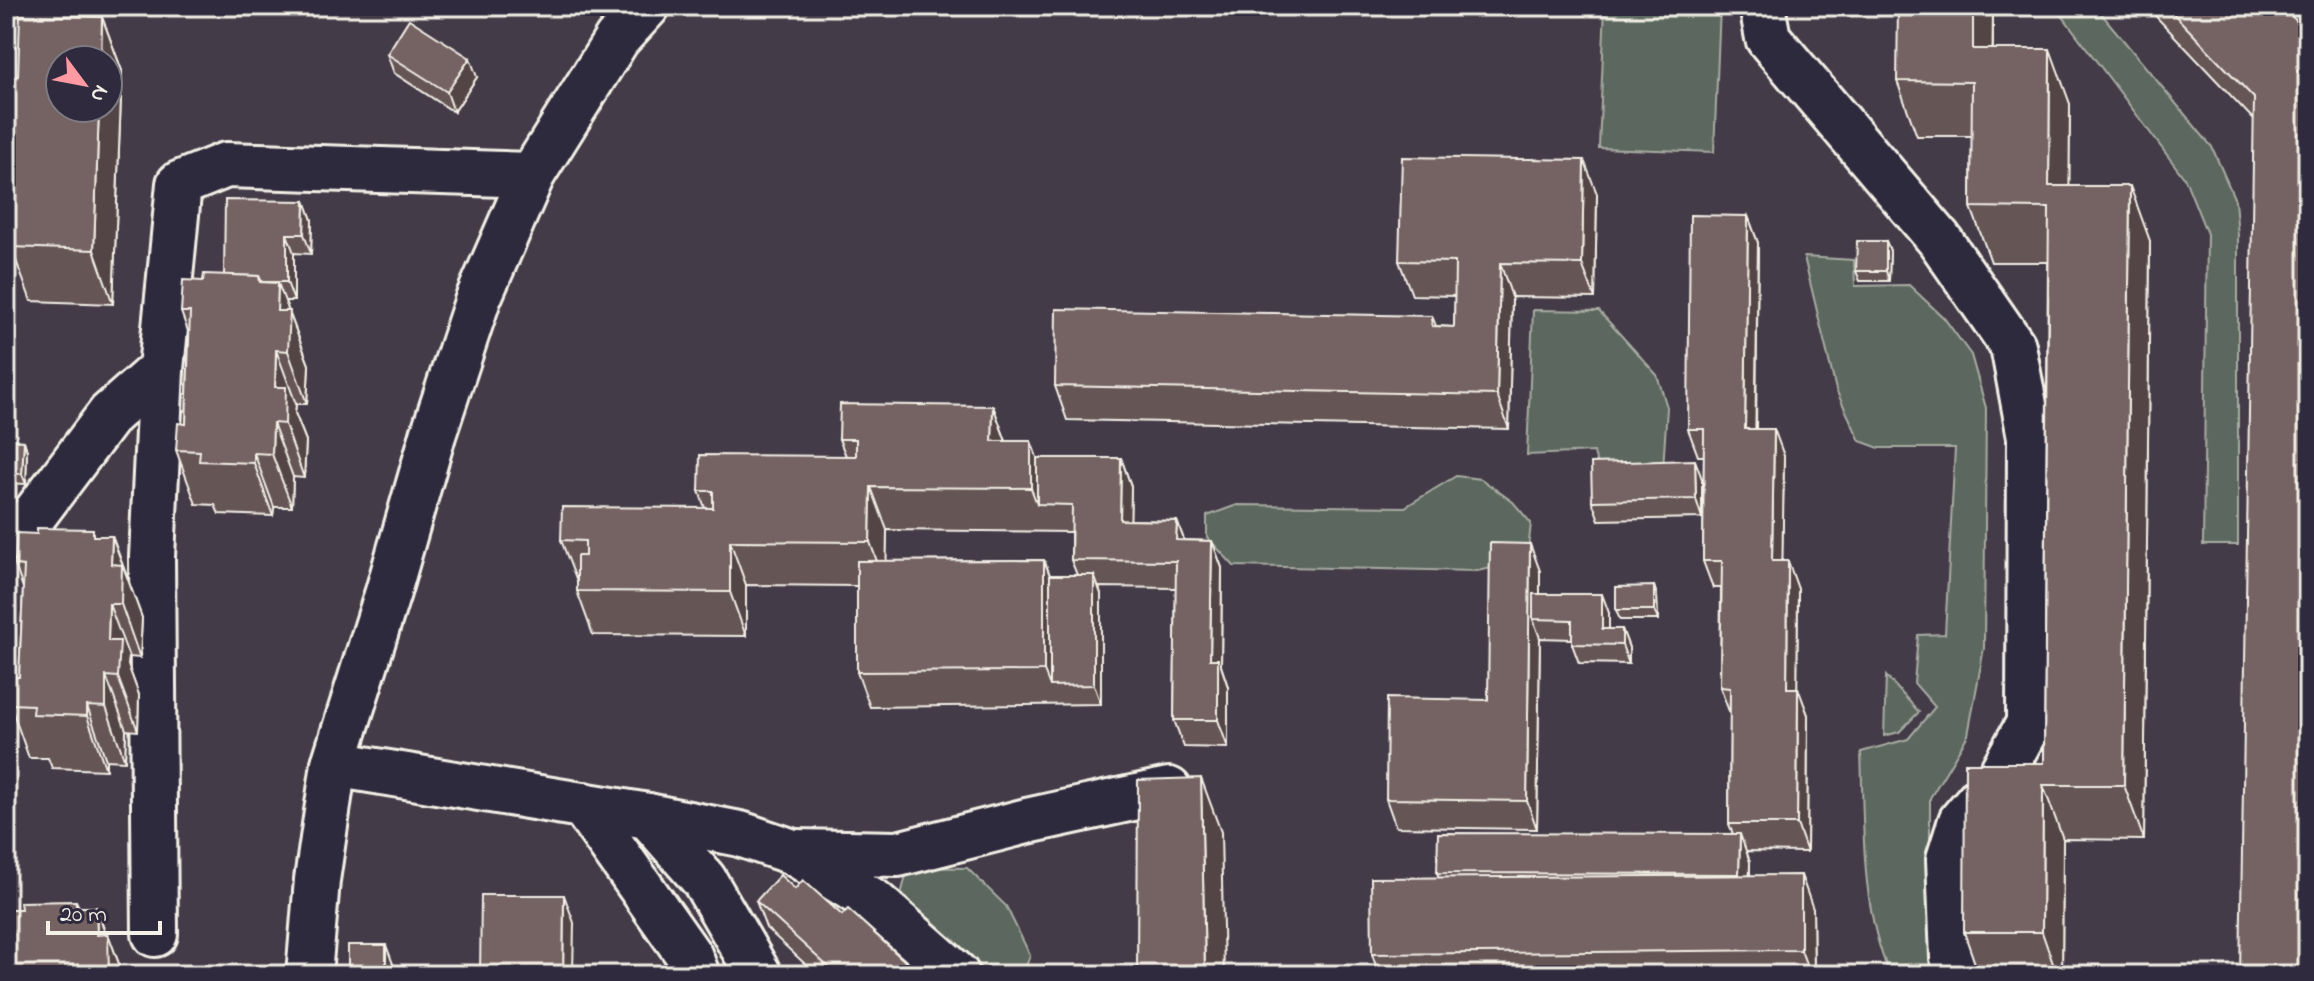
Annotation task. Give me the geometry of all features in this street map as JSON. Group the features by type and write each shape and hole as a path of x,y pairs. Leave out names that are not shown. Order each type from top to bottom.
{"street":[{"path":"309,975 317,880 334,764 433,435 478,299 532,175 617,39 647,6"},
{"path":"1762,6 1768,38 1939,239 2013,346 2030,437 2029,723 2001,774 1961,821 1949,859 1953,958"},
{"path":"155,934 152,557 161,369 179,184 226,165 532,175"},
{"path":"6,538 28,523 110,414 161,369"},
{"path":"334,764 740,834 793,852 874,902 957,975"},
{"path":"793,852 898,854 1027,821 1169,790"},
{"path":"583,805 690,957 697,975"},
{"path":"648,816 704,880 759,975"}],"green space":[{"path":"1605,6 1720,6 1714,152 1599,148"},
{"path":"2055,6 2095,6 2212,147 2235,200 2238,236 2238,545 2203,545 2207,234 2185,179"},
{"path":"1804,257 1854,260 1855,286 1909,285 1944,318 1971,355 1986,408 1984,648 1968,735 1930,798 1930,878 1941,975 1890,975 1880,949 1865,865 1861,752 1908,739 1935,707 1914,683 1918,635 1945,634 1955,448 1879,448 1860,441 1836,390"},
{"path":"1533,310 1599,311 1657,375 1667,407 1663,469 1599,474 1594,452 1527,455"},
{"path":"1456,476 1481,479 1513,502 1531,523 1527,561 1477,571 1234,566 1207,537 1207,516 1237,505 1405,507"},
{"path":"1886,676 1919,712 1899,732 1884,736"},
{"path":"908,867 967,868 1006,906 1030,955 1023,975 972,975 915,921 901,895"}],"building":[{"path":"1898,6 1973,6 1973,49 2050,49 2049,186 2130,186 2124,785 2043,785 2042,932 1964,932 1965,763 2044,763 2049,208 1971,207 1972,82 1897,81"},
{"path":"2166,6 2282,6 2308,33 2308,975 2240,975 2254,98"},
{"path":"20,15 102,17 101,44 44,44 44,124 98,124 94,250 11,247 14,190 6,190 9,75 18,76"},
{"path":"409,19 470,58 447,92 387,54"},
{"path":"1402,157 1584,160 1582,264 1500,263 1497,395 1055,386 1056,309 1432,316 1432,326 1454,327 1455,262 1399,261"},
{"path":"225,200 305,201 304,234 287,234 287,282 262,282 259,276 224,275"},
{"path":"1690,215 1748,216 1745,429 1774,429 1772,561 1788,561 1787,688 1798,688 1797,824 1729,824 1730,688 1720,687 1722,561 1703,561 1704,429 1688,429"},
{"path":"1857,241 1886,241 1886,271 1856,271"},
{"path":"204,274 259,276 260,282 278,283 277,311 290,311 288,351 276,350 275,387 286,387 285,424 273,423 272,454 254,453 254,463 199,461 200,451 176,450 178,423 186,424 190,312 181,312 183,280 203,281"},
{"path":"840,404 993,406 992,441 1031,441 1031,488 871,487 870,542 730,541 730,592 577,591 577,556 585,556 585,541 561,540 562,507 713,508 713,491 699,491 700,455 856,456 856,439 839,439"},
{"path":"6,440 24,441 22,474 6,473"},
{"path":"1037,458 1121,458 1120,520 1177,521 1176,540 1212,541 1210,659 1218,659 1218,720 1174,720 1176,561 1071,560 1072,505 1037,504"},
{"path":"1695,460 1696,499 1592,501 1591,463"},
{"path":"37,528 93,529 93,536 112,536 111,564 122,565 121,604 109,604 108,641 120,641 118,677 106,676 106,707 87,706 87,716 32,714 33,705 10,704 10,677 19,677 24,566 15,565 16,533 37,534"},
{"path":"1490,543 1530,544 1527,801 1386,799 1387,698 1488,700"},
{"path":"1044,560 1044,671 857,672 857,561"},
{"path":"1050,575 1094,575 1094,685 1050,686"},
{"path":"1654,586 1654,610 1616,610 1616,587"},
{"path":"1533,594 1602,594 1602,629 1622,629 1622,645 1572,644 1572,620 1533,619"},
{"path":"1201,778 1205,975 1137,975 1138,780"},
{"path":"1438,833 1740,834 1739,874 1437,873"},
{"path":"780,875 795,889 803,880 842,915 848,909 920,975 837,975 756,901"},
{"path":"1801,875 1801,950 1372,954 1371,878"},
{"path":"481,895 564,895 563,975 480,975"},
{"path":"76,901 76,907 96,907 97,935 108,934 109,973 10,975 6,909 21,909 20,902"},
{"path":"348,945 386,945 386,975 348,975"}]}
